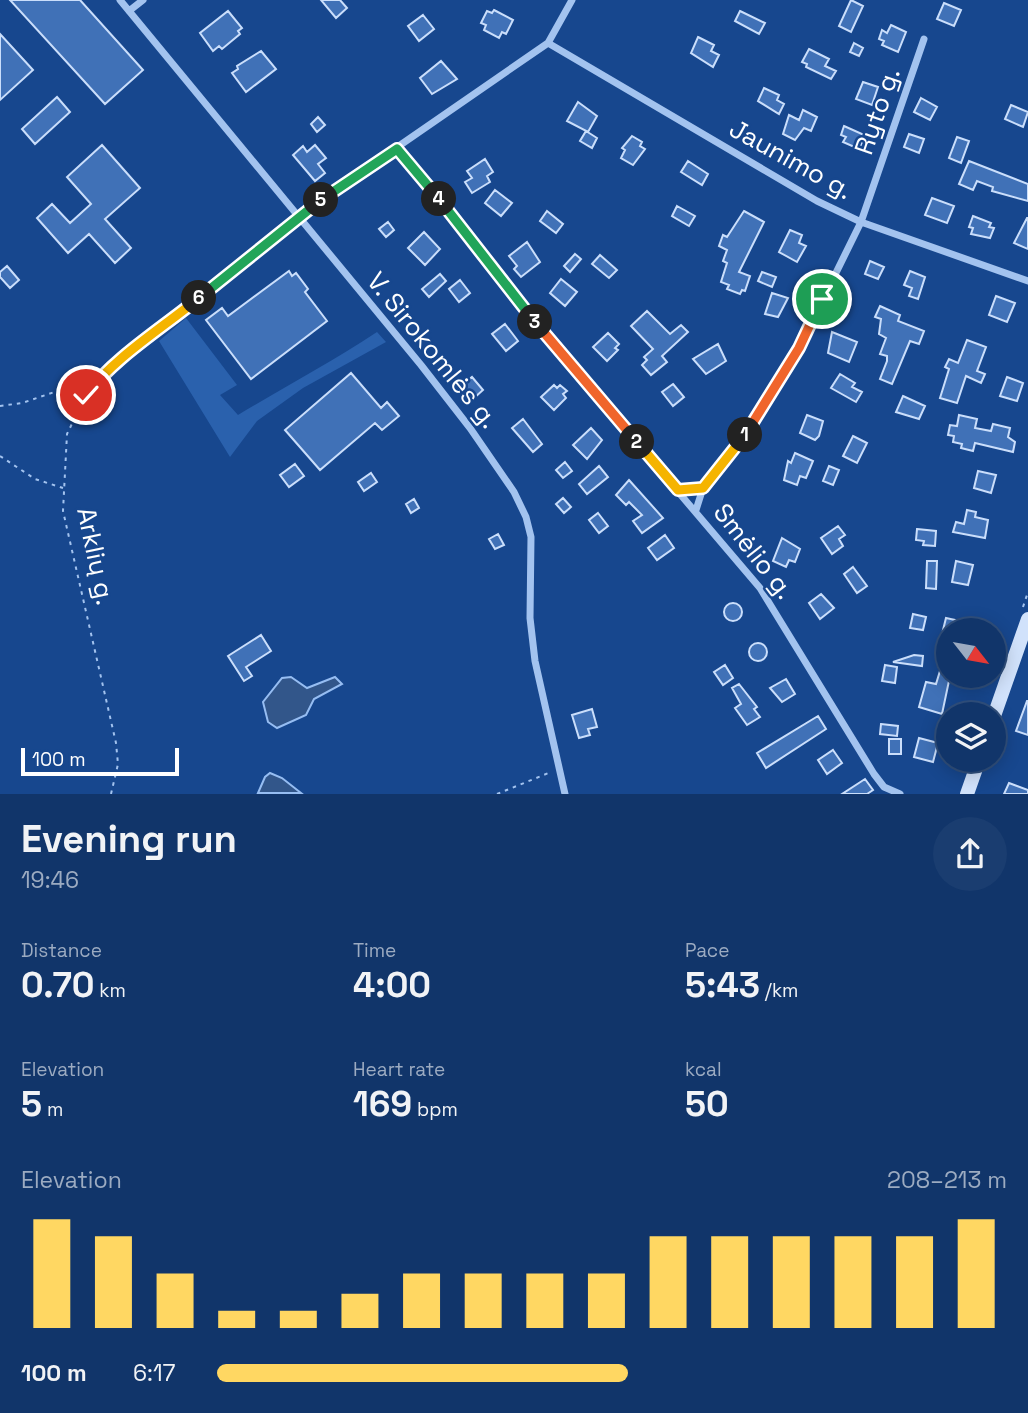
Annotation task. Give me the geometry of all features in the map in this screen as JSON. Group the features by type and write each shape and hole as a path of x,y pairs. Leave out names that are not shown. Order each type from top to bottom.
{"main road":[{"path":"999,702 1028,619"},
{"path":"967,793 975,772"}],"street":[{"name":"V. Sirokomlės g.","path":"120,0 470,428 514,492 526,517 531,537 530,618 535,661 565,793"},
{"path":"129,11 143,0"},
{"path":"120,358 137,349 296,217 548,43 572,0"},
{"name":"Ryto g.","path":"696,510 703,488 737,448 799,348 860,222 924,39"},
{"name":"Jaunimo g.","path":"548,43 817,201 860,222 1028,281"},
{"name":"Smėlio g.","path":"397,149 472,238 546,337 760,588 874,775 884,787 900,793"},
{"path":"678,490 703,488"}],"path":[{"name":"Arklių g.","path":"111,793 118,764 116,743 66,538 63,488 67,434 75,413 100,377 120,358"},
{"path":"0,406 22,403 100,377"},
{"path":"0,456 35,478 63,488"},
{"path":"497,793 538,775 559,771"}],"shaded area":[{"path":"186,318 237,385 220,395 238,415 377,332 386,342 303,388 257,421 230,457 159,341"},
{"path":"291,677 307,688 335,677 342,684 314,699 306,715 277,728 268,722 263,702 282,678"},
{"path":"270,773 282,778 301,793 258,793 265,777"}],"building":[{"path":"10,0 80,0 143,70 105,104"},
{"path":"321,0 340,0 347,8 336,18"},
{"path":"851,0 863,6 851,32 839,26"},
{"path":"944,3 961,10 954,26 937,19"},
{"path":"494,10 513,20 506,34 502,32 499,38 484,30 486,25 481,23 487,11 492,13"},
{"path":"228,11 242,28 238,31 240,34 222,49 219,46 213,51 200,33"},
{"path":"740,11 765,23 759,34 735,21"},
{"path":"423,15 434,29 419,41 408,26"},
{"path":"891,25 906,32 898,52 882,45 884,41 879,39 882,30 887,33"},
{"path":"0,34 33,70 0,100"},
{"path":"698,37 714,45 711,51 719,55 713,67 691,53"},
{"path":"854,43 863,48 859,56 850,52"},
{"path":"809,49 829,59 825,66 836,71 831,79 806,67 807,64 802,62"},
{"path":"261,51 276,69 246,92 232,73 238,69 237,66"},
{"path":"441,61 457,79 432,94 420,78"},
{"path":"863,82 878,87 872,105 856,99"},
{"path":"764,88 779,95 777,100 784,104 779,114 758,101"},
{"path":"57,97 70,112 35,144 22,129"},
{"path":"921,98 937,107 930,120 914,112"},
{"path":"578,102 597,116 588,132 567,121"},
{"path":"1011,105 1028,112 1023,127 1005,119"},
{"path":"803,110 817,117 811,131 804,128 795,140 783,134 789,115 799,120"},
{"path":"318,117 325,125 317,132 311,124"},
{"path":"844,126 862,134 864,138 859,149 843,142 846,137 841,135"},
{"path":"586,131 597,138 592,148 580,141"},
{"path":"909,134 924,139 919,153 904,147"},
{"path":"632,136 642,142 640,146 645,149 633,165 621,158 625,150 622,148"},
{"path":"957,137 969,141 961,163 949,158"},
{"path":"102,145 140,188 105,219 131,248 115,263 89,234 68,253 37,218 52,204 70,223 91,204 67,177"},
{"path":"315,145 326,158 318,164 325,173 315,181 293,155 303,146 307,152"},
{"path":"485,159 493,172 487,176 490,182 472,193 465,182 472,178 467,171"},
{"path":"688,161 708,174 702,185 681,172"},
{"path":"969,161 1028,184 1028,201 992,191 993,187 977,181 973,190 959,184"},
{"path":"495,190 512,203 501,216 485,203"},
{"path":"932,198 954,206 947,223 925,215"},
{"path":"677,206 695,216 689,226 672,216"},
{"path":"547,211 563,224 556,233 540,221"},
{"path":"744,211 764,222 739,272 750,276 745,291 742,290 740,294 727,289 729,285 721,282 727,263 723,261 727,250 719,246 723,235 727,237"},
{"path":"973,216 991,223 989,227 994,228 990,238 971,234 973,228 969,227"},
{"path":"1028,218 1028,249 1014,243"},
{"path":"388,222 394,230 386,237 379,229"},
{"path":"790,230 802,235 799,243 806,246 797,262 779,252"},
{"path":"424,232 440,249 425,265 408,248"},
{"path":"527,242 540,262 521,277 514,269 517,266 509,256"},
{"path":"575,254 581,259 570,272 564,266"},
{"path":"600,255 617,270 609,278 592,264"},
{"path":"870,261 884,267 878,279 865,274"},
{"path":"7,266 19,280 10,288 0,277 0,272"},
{"path":"289,271 292,276 296,273 308,289 305,292 327,321 251,379 206,320 222,308 228,316"},
{"path":"910,271 925,277 918,299 909,296 912,288 904,285"},
{"path":"762,272 776,277 772,287 758,281"},
{"path":"440,274 446,281 429,297 422,289"},
{"path":"561,279 577,292 565,306 550,293"},
{"path":"460,280 470,293 459,302 449,289"},
{"path":"772,293 788,298 778,317 765,314"},
{"path":"996,296 1015,303 1007,322 989,315"},
{"path":"880,306 900,315 898,321 924,331 919,344 910,341 892,384 880,379 887,356 880,354 886,338 879,334 881,319 875,317"},
{"path":"647,311 670,334 681,325 688,332 662,356 667,362 651,375 642,365 647,360 644,357 653,349 631,326"},
{"path":"505,324 518,341 506,351 492,334"},
{"path":"832,332 857,342 849,362 828,353"},
{"path":"608,333 619,344 615,348 618,350 607,361 593,347"},
{"path":"967,340 986,347 977,371 985,374 981,383 966,376 957,403 940,398 949,369 945,367 949,359 958,363"},
{"path":"718,344 726,361 706,374 693,359"},
{"path":"351,373 381,408 387,402 399,416 382,430 375,423 320,470 285,430"},
{"path":"840,374 855,383 852,387 862,392 856,402 831,388"},
{"path":"472,377 483,390 474,398 462,385"},
{"path":"1007,377 1023,383 1017,401 1000,396"},
{"path":"673,384 684,397 673,406 662,392"},
{"path":"554,385 557,388 560,385 567,391 563,394 566,398 554,410 541,397"},
{"path":"903,396 925,406 919,419 896,412"},
{"path":"807,415 823,421 819,436 815,440 800,433"},
{"path":"959,415 977,419 975,428 991,431 993,424 1010,428 1008,437 1015,442 1013,452 975,443 973,451 961,448 962,444 953,442 954,436 948,435 950,425 957,426"},
{"path":"523,419 542,444 533,452 512,428"},
{"path":"591,428 602,440 587,459 573,445"},
{"path":"853,436 867,443 857,463 843,456"},
{"path":"795,453 813,461 806,478 800,476 797,485 784,480 788,461 791,463"},
{"path":"565,462 572,471 563,478 556,470"},
{"path":"295,464 304,476 289,487 280,475"},
{"path":"599,466 608,477 587,494 579,484"},
{"path":"829,466 839,470 833,485 823,481"},
{"path":"978,471 996,475 991,493 974,488"},
{"path":"371,473 377,482 364,491 358,482"},
{"path":"629,480 663,518 642,533 633,521 642,515 629,502 626,505 616,495"},
{"path":"563,498 571,507 564,513 556,504"},
{"path":"414,499 419,508 411,513 406,504"},
{"path":"967,510 976,512 975,517 988,520 985,538 953,532 956,522 964,524"},
{"path":"598,513 608,526 599,533 589,520"},
{"path":"838,526 845,535 839,539 843,546 832,554 821,538"},
{"path":"917,529 936,531 935,546 923,545 924,541 916,540"},
{"path":"498,534 504,545 495,549 489,539"},
{"path":"665,535 674,548 657,560 648,548"},
{"path":"782,538 800,549 795,562 789,560 786,567 773,561"},
{"path":"927,561 937,561 936,589 926,588"},
{"path":"956,561 973,565 968,585 952,582"},
{"path":"853,567 867,586 857,593 844,574"},
{"path":"821,594 834,608 820,619 809,603"},
{"path":"733,603 739,606 742,612 739,618 733,621 727,618 724,612 727,606"},
{"path":"913,614 926,617 923,630 910,628"},
{"path":"261,635 271,651 246,667 252,676 244,681 228,656"},
{"path":"758,643 764,646 767,652 764,658 758,661 752,658 749,652 752,646"},
{"path":"914,655 923,656 922,666 893,662"},
{"path":"725,665 733,678 723,685 714,672"},
{"path":"885,665 897,667 895,683 882,681"},
{"path":"786,679 795,694 782,702 770,688"},
{"path":"926,682 936,684 936,688 947,688 945,702 936,702 936,712 919,707"},
{"path":"739,684 757,707 754,709 760,717 747,725 735,708 741,704 732,688"},
{"path":"1028,701 1028,735 1016,731"},
{"path":"592,709 597,727 588,729 590,735 579,738 572,715"},
{"path":"818,716 826,729 766,768 757,753"},
{"path":"881,724 898,726 897,736 880,734"},
{"path":"919,738 936,742 933,762 914,757"},
{"path":"889,739 901,739 901,754 889,754"},
{"path":"833,750 842,763 827,774 818,760"},
{"path":"865,779 873,790 867,794 842,794"},
{"path":"1009,783 1028,790 1028,794 1004,794"}],"route":[{"path":"86,395 120,358 137,349 296,217 397,149 472,238 546,337 678,490 703,488 737,448 799,348 822,299"}]}
